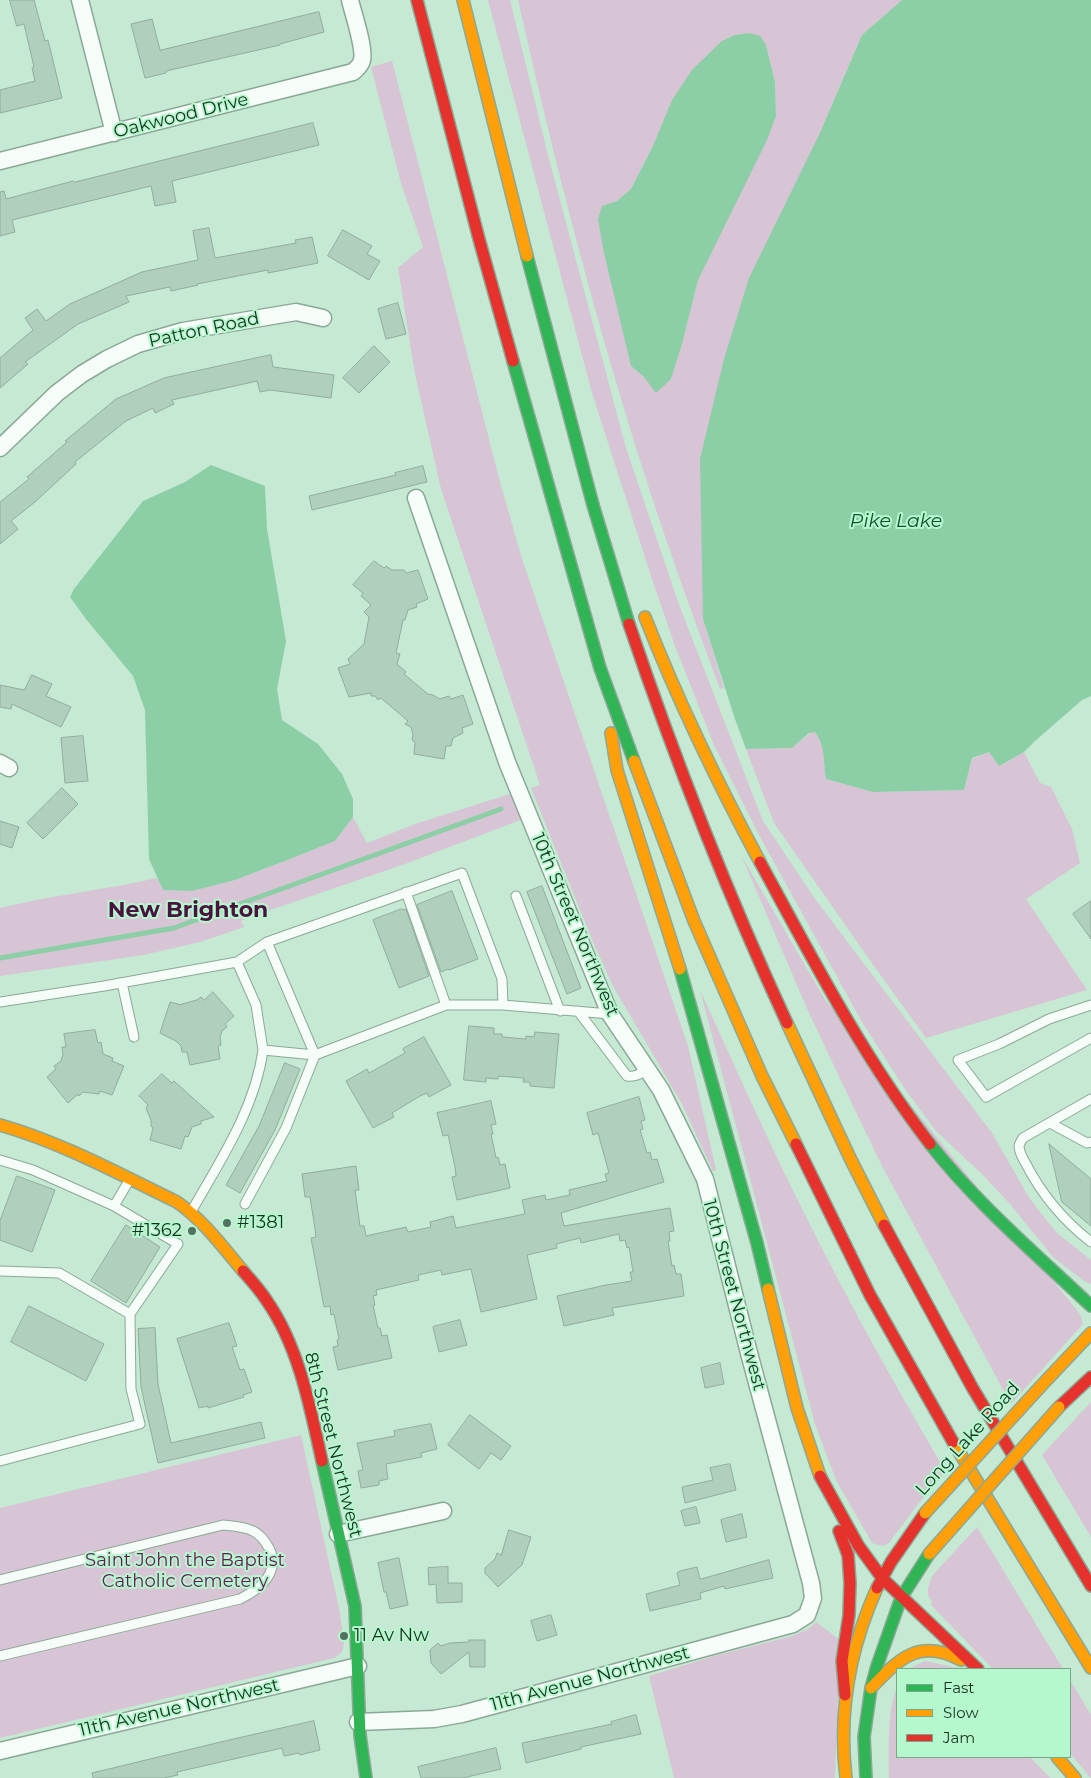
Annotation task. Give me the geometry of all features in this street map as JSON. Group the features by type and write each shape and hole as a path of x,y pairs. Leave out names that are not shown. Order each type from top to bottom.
{"main road":[{"path":"417,0 482,248 600,668 694,921 762,1076 870,1295 937,1416 1091,1668"},
{"path":"463,0 577,451 622,601 688,790 734,902 801,1055 883,1223 974,1391 1091,1586"},
{"path":"520,228 597,477"},
{"path":"640,604 661,658 711,766 780,900 860,1041 900,1103 936,1152 1011,1233 1091,1306"},
{"path":"600,668 618,770 679,965 731,1146 804,1432 818,1472 828,1494 858,1546 882,1578 975,1668"},
{"name":"8th Street Northwest","path":"0,1125 34,1134 62,1146 177,1202 207,1227 267,1300 279,1321 309,1404 355,1606 358,1638 358,1722 366,1778"},
{"path":"1069,1286 1091,1292"},
{"name":"Long Lake Road","path":"882,1578 925,1513 1091,1333"},
{"path":"866,1778 864,1737 871,1688 901,1598 928,1554 1059,1407 1091,1377"},
{"path":"828,1494 848,1555 850,1583 849,1616 842,1661 846,1778"},
{"path":"844,1695 859,1630 882,1578"},
{"path":"871,1688 900,1660 929,1648 954,1655 974,1668"},
{"path":"1058,1758 1075,1778"}],"street":[{"path":"80,0 114,133"},
{"name":"Oakwood Drive","path":"0,161 352,72 359,66 363,58 350,0"},
{"name":"Patton Road","path":"0,448 58,393 82,374 138,344 183,331 296,312 323,318"},
{"name":"10th Street Northwest","path":"416,498 507,762 610,1014 661,1090 704,1179 812,1583 813,1598 811,1606"},
{"path":"338,1534 443,1511"},
{"name":"11th Avenue Northwest","path":"358,1722 434,1720 462,1714 793,1624 807,1614 811,1606"},
{"name":"11th Avenue Northwest","path":"0,1751 358,1666"}],"lane":[{"path":"0,1002 122,983 236,962 267,942 462,872 502,979 503,1005"},
{"path":"406,892 446,1005"},
{"path":"516,896 560,1011"},
{"path":"245,1204 286,1128 315,1055 267,942"},
{"path":"191,1212 242,1119 260,1068 263,1050 256,1006 236,962"},
{"path":"122,983 134,1037"},
{"path":"263,1050 315,1055 446,1005 503,1005 610,1014"},
{"path":"1091,1005 1049,1019 999,1044 958,1060 986,1097 1091,1038"},
{"path":"578,1011 627,1076 639,1075 647,1069"},
{"path":"1091,1099 1023,1138 1019,1145 1021,1155 1035,1182 1053,1206 1076,1231 1091,1242"},
{"path":"1050,1123 1087,1143 1091,1142"},
{"path":"0,1160 33,1170 114,1206 178,1244 130,1314 131,1388 140,1424 0,1461"},
{"path":"114,1206 130,1179"},
{"path":"0,1271 60,1274 130,1314"},
{"path":"0,1580 222,1526 241,1526 255,1532 265,1540 270,1550 272,1562 271,1571 256,1590 240,1598 0,1656"}],"green space":[{"path":"488,0 510,0 548,155 626,448 678,602 763,821 815,899 992,1133 1030,1199 1058,1234 1091,1260 1091,1284 1084,1281 1053,1257 1010,1204 983,1175 936,1131 905,1089 862,1022 759,835 714,745 675,646 592,393"},
{"path":"518,0 902,0 862,35 819,135 703,619 724,688 720,689 687,598 630,428 570,215","holes":["766,45 775,82 776,116 698,280 671,379 644,377 631,366 602,206 617,201 631,189 653,146"]},
{"path":"392,61 500,482 522,559 688,1046 716,1170 713,1171 682,1104 613,986 593,942 531,788 540,785 441,489 415,374 398,268 423,247 401,183 371,67"},
{"path":"813,731 821,741 826,779 873,792 964,790 972,759 989,752 999,766 1024,752 1040,783 1051,787 1072,829 1080,863 1026,899 1087,990 926,1038 774,823 746,749 792,748"},
{"path":"513,793 523,819 405,864 247,918 241,921 244,927 200,942 143,955 0,976 0,908 157,878 163,890 192,891 235,880 335,841 353,817 367,843 415,824"},
{"path":"742,857 824,998 1080,1314 1083,1324 1011,1404 882,1166 809,1013"},
{"path":"700,990 779,1162 818,1241 880,1357 946,1472 918,1504 889,1543 883,1546 872,1543 836,1480 815,1424"},
{"path":"1091,1402 1091,1537 1042,1455"},
{"name":"Saint John the Baptist Catholic Cemetery","path":"301,1435 340,1613 344,1643 342,1652 334,1658 0,1738 0,1508"},
{"path":"977,1527 1062,1668 992,1668 930,1604 932,1602 928,1595 928,1588 932,1576"},
{"path":"816,1622 840,1640 835,1778 674,1778 649,1676 714,1656 792,1636 807,1630"},
{"path":"925,1661 958,1668 910,1668"},
{"path":"1071,1682 1091,1715 1091,1778 1071,1754"},
{"path":"896,1690 896,1758 1031,1758 1050,1778 889,1778 890,1719"}],"water":[{"name":"Pike Lake","path":"902,0 1091,0 1091,696 1082,700 1024,752 999,766 989,752 972,758 964,790 873,792 826,779 823,749 815,732 809,733 792,748 746,749 703,619 700,459 724,359 749,278 819,135 862,35"},
{"path":"750,33 760,36 766,45 775,82 776,116 767,140 698,280 671,379 656,393 644,377 631,366 604,253 598,219 602,206 617,201 631,189 653,146 672,100 692,70 722,41 735,35"},
{"path":"211,465 265,486 267,529 286,641 277,689 282,720 318,744 342,774 353,799 353,817 335,841 290,859 235,880 192,891 163,890 149,859 145,710 133,676 70,597 74,589 143,501 185,482"}],"building":[{"path":"10,0 34,0 45,41 48,40 62,98 0,113 0,90 35,81 32,68 34,67 24,24 17,26"},
{"path":"319,12 324,32 280,45 166,71 166,73 145,78 131,24 152,19 160,50"},
{"path":"313,123 319,145 172,181 176,202 155,206 151,186 12,220 15,232 0,236 0,192 4,191 6,199"},
{"path":"209,228 215,258 296,243 295,240 312,237 318,263 268,273 268,270 171,291 170,287 126,296 129,302 78,324 25,362 28,364 0,388 0,358 33,330 25,318 37,309 46,321 70,304 142,272 198,260 193,231"},
{"path":"343,230 372,246 367,254 380,261 369,280 328,256"},
{"path":"398,303 406,334 386,339 378,309"},
{"path":"374,346 390,362 359,393 343,378"},
{"path":"271,355 273,367 334,375 331,398 270,390 260,392 257,381 172,400 174,404 155,413 153,408 126,421 75,462 76,464 35,502 11,521 18,529 0,544 0,502 29,479 27,477 67,442 65,441 116,399 164,378"},
{"path":"423,466 427,482 312,510 309,496 396,475 395,473"},
{"path":"374,561 384,568 386,566 392,570 404,570 406,573 418,570 428,599 416,604 417,607 408,610 405,620 403,620 396,653 400,654 397,664 406,672 404,674 429,695 431,694 440,699 449,696 451,699 463,695 473,724 462,728 463,733 453,738 451,746 446,746 444,759 414,754 415,742 412,740 411,727 405,724 408,721 381,698 378,700 375,696 371,696 371,693 349,697 338,668 350,664 348,659 364,644 369,617 364,612 371,605 361,596 363,593 353,585"},
{"path":"32,675 52,684 46,696 71,707 61,727 12,704 11,709 0,707 0,685 24,690"},
{"path":"83,736 88,781 65,783 61,738"},
{"path":"62,788 78,804 43,839 27,823"},
{"path":"0,821 19,827 12,848 0,844"},
{"path":"542,886 581,988 567,994 527,892"},
{"path":"452,891 478,959 441,972 417,905"},
{"path":"1091,901 1091,939 1073,914"},
{"path":"406,909 429,976 399,988 373,920"},
{"path":"213,992 234,1016 225,1024 227,1027 222,1031 220,1037 221,1045 218,1046 220,1059 190,1065 187,1052 182,1052 181,1046 176,1041 160,1033 170,1002 182,1005 201,997 204,1000"},
{"path":"469,1026 494,1028 494,1034 502,1034 502,1037 526,1039 526,1036 534,1037 535,1032 559,1034 554,1088 530,1086 530,1082 523,1082 524,1078 498,1076 498,1079 486,1078 486,1082 464,1080"},
{"path":"95,1030 98,1043 101,1042 103,1054 113,1058 112,1061 124,1066 112,1095 100,1091 99,1094 83,1092 68,1103 47,1077 56,1069 54,1066 61,1061 62,1047 66,1047 64,1034"},
{"path":"424,1037 451,1085 429,1097 427,1093 420,1096 392,1113 394,1117 373,1128 346,1081 367,1069 369,1073 405,1053 403,1049"},
{"path":"285,1063 300,1069 275,1130 240,1193 226,1185 259,1126"},
{"path":"162,1074 172,1083 174,1081 214,1117 201,1121 201,1124 192,1127 188,1137 185,1136 181,1149 150,1140 153,1128 146,1108 148,1105 139,1096"},
{"path":"639,1097 645,1120 641,1121 643,1129 640,1130 647,1153 650,1152 652,1160 657,1159 664,1182 561,1213 564,1226 670,1208 674,1231 669,1232 670,1241 668,1241 672,1266 674,1265 676,1274 681,1274 684,1296 612,1308 614,1315 564,1326 557,1296 632,1281 630,1272 633,1272 629,1247 627,1248 625,1240 620,1241 619,1234 581,1243 580,1238 556,1244 557,1248 527,1255 537,1299 481,1312 471,1269 442,1275 441,1270 418,1275 419,1280 376,1290 377,1295 373,1296 375,1305 373,1305 378,1328 380,1328 382,1336 387,1335 392,1358 338,1370 333,1347 338,1346 337,1340 339,1339 334,1314 331,1315 330,1306 324,1307 311,1238 316,1237 310,1197 305,1197 302,1174 356,1166 359,1190 355,1190 360,1226 364,1226 366,1236 406,1227 408,1232 431,1227 430,1222 453,1216 456,1228 525,1214 522,1200 545,1195 546,1200 570,1195 569,1190 607,1181 605,1174 609,1173 598,1133 593,1135 587,1113"},
{"path":"491,1101 496,1124 491,1125 493,1134 491,1134 496,1158 498,1157 500,1165 505,1164 510,1188 457,1200 452,1177 456,1176 455,1167 448,1135 443,1136 437,1113"},
{"path":"1049,1144 1091,1179 1091,1226 1062,1202"},
{"path":"17,1176 55,1190 32,1252 0,1240 0,1221"},
{"path":"126,1225 160,1247 126,1303 91,1281"},
{"path":"29,1306 104,1344 86,1381 11,1342"},
{"path":"460,1320 467,1345 439,1352 433,1327"},
{"path":"229,1323 237,1346 232,1347 240,1370 244,1369 252,1392 243,1395 244,1397 208,1408 208,1406 199,1408 177,1339"},
{"path":"155,1328 158,1384 171,1443 261,1422 265,1438 158,1463 141,1387 138,1329"},
{"path":"720,1363 724,1384 705,1388 701,1368"},
{"path":"470,1415 511,1446 501,1460 491,1453 479,1469 448,1445"},
{"path":"431,1424 437,1449 421,1453 422,1457 386,1464 388,1479 379,1481 379,1485 361,1488 358,1471 363,1470 357,1443 395,1436 394,1431"},
{"path":"730,1464 736,1490 685,1503 682,1487 713,1480 710,1468"},
{"path":"696,1507 700,1523 685,1526 681,1511"},
{"path":"742,1514 747,1537 726,1542 721,1520"},
{"path":"509,1530 531,1537 522,1565 498,1587 485,1573 485,1568 495,1559 497,1553 501,1555"},
{"path":"399,1558 408,1605 390,1609 386,1592 384,1592 378,1563"},
{"path":"769,1560 773,1578 725,1589 724,1586 700,1593 701,1599 650,1611 646,1594 680,1585 677,1573 680,1571 697,1567 700,1579"},
{"path":"448,1567 448,1583 462,1583 462,1602 437,1603 436,1584 429,1585 428,1568"},
{"path":"551,1615 557,1635 537,1641 531,1621"},
{"path":"469,1640 485,1640 485,1667 470,1667 469,1652 441,1674 431,1663 430,1650 438,1643 441,1646 450,1643 469,1642"},
{"path":"636,1715 641,1734 581,1747 581,1749 526,1763 522,1743 612,1724 611,1722"},
{"path":"314,1721 320,1750 300,1755 299,1753 284,1756 282,1748 177,1772 178,1775 164,1778 93,1778 92,1773"},
{"path":"496,1748 501,1769 463,1778 421,1778 418,1767"}],"waterway":[{"path":"0,958 174,928 501,809"}],"traffic: fast":[{"path":"527,256 593,505 629,624"},
{"path":"513,361 600,668 634,761"},
{"path":"680,969 757,1243 768,1289"},
{"path":"930,1144 987,1208 1091,1306"},
{"path":"322,1461 355,1606 360,1735 366,1778"},
{"path":"866,1778 864,1737 871,1688 877,1666 901,1598 929,1554"}],"traffic: slow":[{"path":"463,0 527,256"},
{"path":"645,617 699,741 760,862"},
{"path":"611,733 617,770 680,969"},
{"path":"634,761 694,921 762,1076 796,1144"},
{"path":"787,1023 850,1158 884,1225"},
{"path":"0,1125 68,1150 177,1202 204,1226 243,1271"},
{"path":"768,1289 797,1408 820,1476"},
{"path":"1041,1386 1091,1333"},
{"path":"925,1513 1041,1386"},
{"path":"929,1554 1059,1407"},
{"path":"953,1442 1091,1668"},
{"path":"846,1778 844,1729 848,1681 860,1634 877,1588"},
{"path":"871,1688 901,1660 922,1651 933,1651 961,1660"},
{"path":"1058,1758 1075,1778"}],"traffic: jam":[{"path":"417,0 479,239 513,361"},
{"path":"629,624 703,826 743,925 787,1023"},
{"path":"760,862 860,1042 882,1077 930,1144"},
{"path":"796,1144 870,1295 953,1442"},
{"path":"884,1225 972,1387 1091,1586"},
{"path":"243,1271 267,1301 287,1338 302,1378 322,1461"},
{"path":"1059,1407 1091,1377"},
{"path":"820,1476 858,1545 882,1578 977,1668"},
{"path":"877,1588 891,1562 925,1513"},
{"path":"839,1531 848,1555 850,1583 849,1615 842,1661 845,1695"}],"place":[{"name":"#1381","path":"227,1223"},
{"name":"#1362","path":"192,1231"},
{"name":"11 Av Nw","path":"344,1636"}],"district":[{"name":"New Brighton","path":"188,911"}]}
